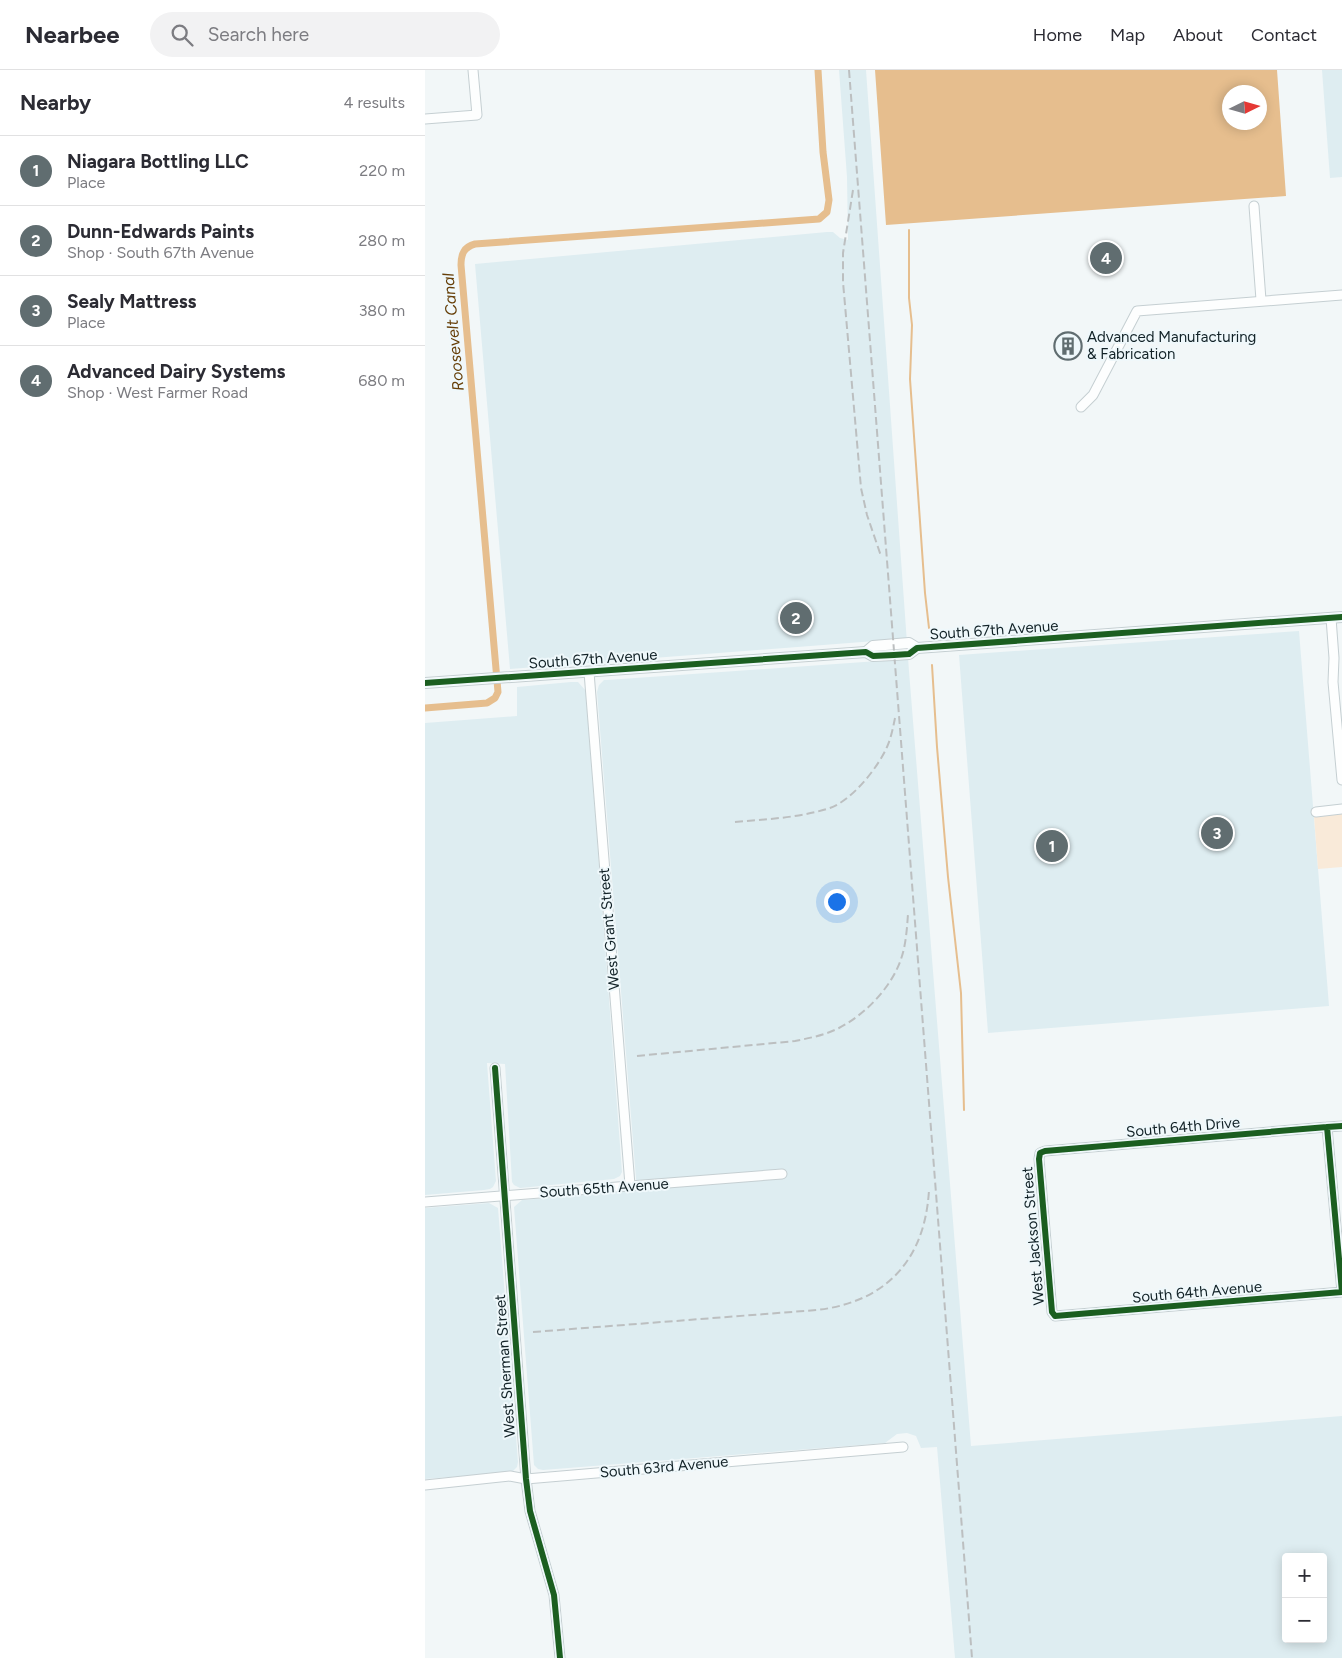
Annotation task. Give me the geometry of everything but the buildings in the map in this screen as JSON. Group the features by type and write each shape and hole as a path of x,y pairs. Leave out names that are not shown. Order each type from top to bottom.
{"main road":[{"name":"South 67th Avenue","path":"425,683 866,652 873,646 879,645 909,643 917,648 1342,617"}],"street":[{"path":"425,119 477,114 473,70"},
{"path":"1254,206 1261,300"},
{"path":"1081,407 1093,395 1137,311 1342,295"},
{"path":"1331,618 1338,673 1342,780"},
{"name":"West Grant Street","path":"589,672 630,1186"},
{"path":"1316,812 1342,810"},
{"name":"West Sherman Street","path":"495,1068 526,1479 532,1519 555,1595 560,1658"},
{"name":"South 64th Drive","path":"1040,1153 1045,1151 1342,1126"},
{"path":"1327,1127 1342,1292"},
{"name":"West Jackson Street","path":"1040,1153 1051,1303 1052,1312 1055,1316"},
{"name":"South 65th Avenue","path":"425,1202 782,1174"},
{"name":"South 64th Avenue","path":"1055,1316 1342,1292"},
{"name":"South 63rd Avenue","path":"425,1485 510,1476 526,1479 903,1447"}],"shaded area":[{"path":"839,70 866,70 909,671 971,1446 1342,1416 1342,1658 955,1658 937,1447 921,1448 916,1436 907,1433 897,1434 885,1443 543,1470 538,1469 534,1465 514,1207 522,1200 637,1191 597,692 599,685 604,680 878,661 875,641 510,669 475,264 827,232 833,232 840,238 848,240 847,177"},
{"path":"875,70 1277,70 1286,196 886,225"},
{"path":"1322,70 1342,70 1342,177 1330,178"},
{"path":"1299,631 1329,1006 988,1033 959,655"},
{"path":"578,682 586,691 622,1172 620,1176 614,1179 520,1188 514,1185 512,1182 505,1064 487,1063 496,1181 490,1189 425,1195 425,723 517,716 517,687"},
{"path":"1342,814 1342,867 1318,869 1314,816"},
{"path":"489,1203 498,1208 517,1467 512,1472 425,1479 425,1208"}],"waterway":[{"name":"Roosevelt Canal","path":"425,708 487,703 495,698 498,692 461,265 464,252 468,247 475,244 819,219 827,212 829,200 823,152 818,70"},
{"path":"909,230 909,298 912,325 910,379 929,628"},
{"path":"932,665 948,877 961,993 964,1110"}],"railway":[{"path":"849,70 972,1658"},
{"path":"853,190 843,253 843,282 861,488 867,515 881,556"},
{"path":"735,822 807,814 838,804 863,783 883,756 892,733 895,718"},
{"path":"637,1056 795,1041 839,1028 868,1007 892,978 903,951 908,914"},
{"path":"533,1332 817,1310 863,1298 882,1287 910,1257 920,1237 926,1215 929,1190"}],"cycle path":[{"path":"425,683 866,652 873,656 909,654 917,648 1342,617"},
{"path":"495,1068 526,1479 530,1511 554,1595 560,1658"},
{"path":"1327,1127 1342,1292 1055,1316 1052,1312 1040,1153 1045,1151 1327,1127 1342,1126"}],"place":[{"name":"Advanced Dairy Systems","path":"1106,258"},
{"name":"Advanced Manufacturing & Fabrication","path":"1068,346"},
{"name":"Dunn-Edwards Paints","path":"796,618"},
{"name":"Sealy Mattress","path":"1217,833"},
{"name":"Niagara Bottling LLC","path":"1052,846"}]}
